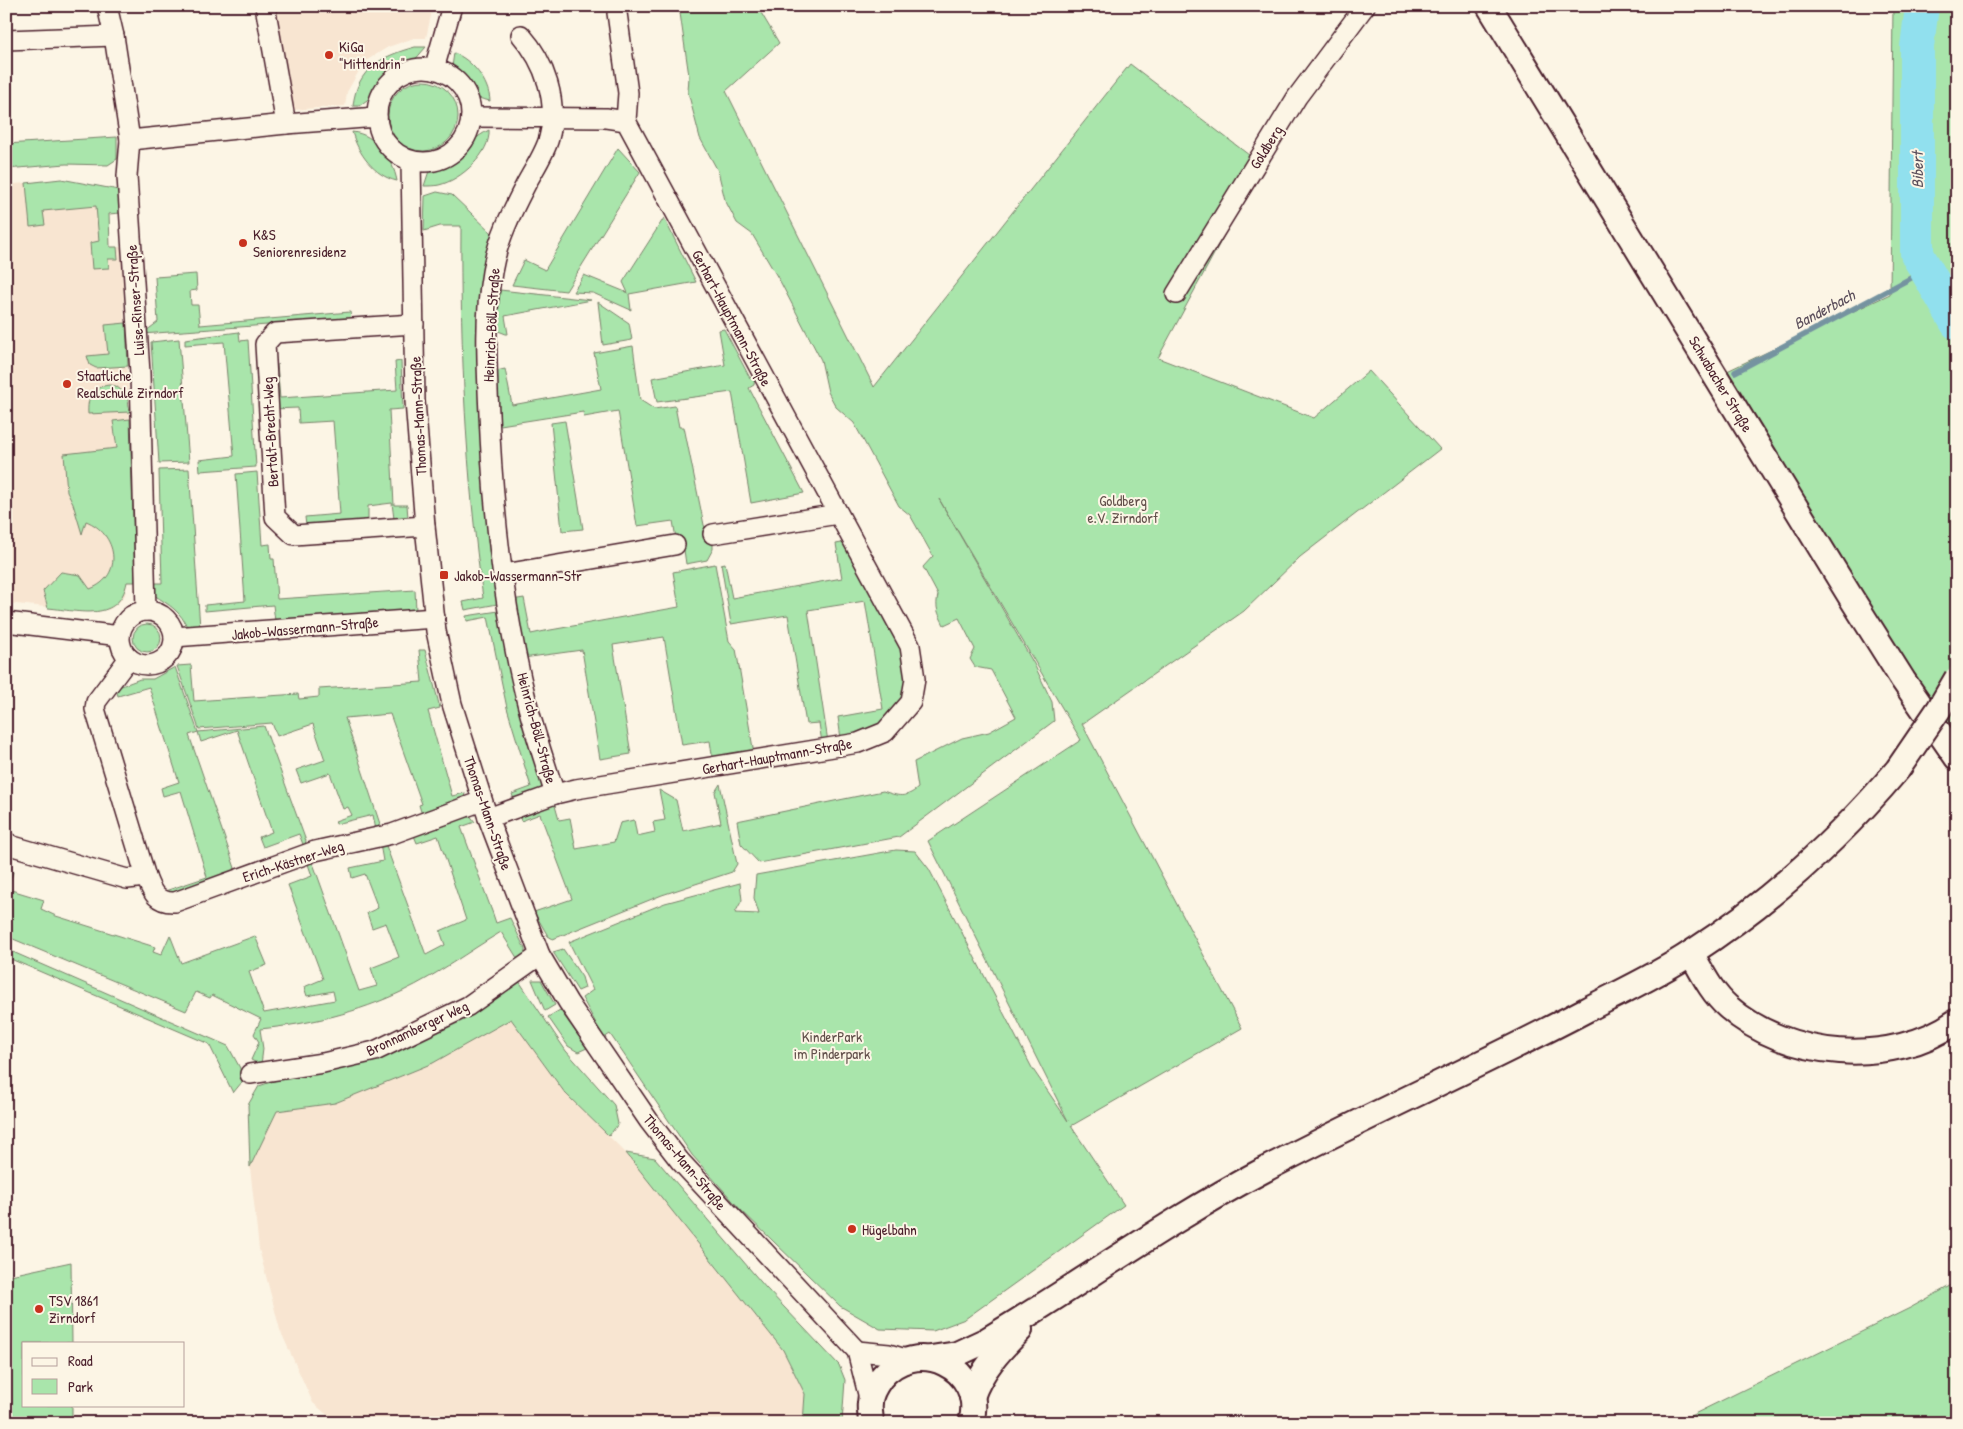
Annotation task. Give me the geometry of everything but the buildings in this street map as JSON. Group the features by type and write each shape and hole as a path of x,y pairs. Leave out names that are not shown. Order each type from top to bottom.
{"street":[{"name":"Luise-Rinser-Straße","path":"107,6 114,36 130,140 127,176 140,373 146,611"},
{"path":"265,6 286,124"},
{"path":"434,69 452,6"},
{"name":"Goldberg","path":"1176,294 1297,97 1365,6"},
{"name":"Schwabacher Straße","path":"1489,6 1850,596 1903,680 1957,758"},
{"path":"471,117 606,118 626,121 628,93 617,14"},
{"path":"6,40 114,36"},
{"name":"Heinrich-Böll-Straße","path":"521,36 532,48 546,79 551,95 552,118 549,140 501,238 494,257 486,347 490,439 494,501 504,574 526,698 555,794"},
{"path":"417,69 434,69 449,76 462,87 469,102 471,117 467,135 458,148 444,158 428,162 411,161 398,154 387,144 380,132 377,117 379,100 388,85 400,74 417,69"},
{"path":"130,140 377,117"},
{"name":"Gerhart-Hauptmann-Straße","path":"488,818 555,794 858,743 885,732 911,702 915,679 910,646 626,121"},
{"name":"Thomas-Mann-Straße","path":"411,161 415,401 425,526 435,618 452,704 488,818 540,955 579,1018 649,1121 680,1161 857,1351 870,1412"},
{"name":"Bertolt-Brecht-Weg","path":"414,324 275,333 265,344 267,395 275,517 294,535 425,526"},
{"path":"714,534 838,514"},
{"path":"504,574 675,544"},
{"path":"146,611 160,614 170,624 174,638 172,650 164,660 152,665 140,664 128,658 122,648 120,636 124,624 129,619 146,611"},
{"name":"Jakob-Wassermann-Straße","path":"174,638 435,618"},
{"path":"6,622 120,636"},
{"name":"Erich-Kästner-Weg","path":"128,658 96,702 95,710 151,891 158,899 165,902 175,902 315,851 392,834 482,801"},
{"path":"857,1351 889,1354 906,1359 931,1358 957,1354 985,1341 1043,1306 1173,1220 1264,1170 1509,1050 1691,953 1738,920 1810,863 1866,807 1898,769 1957,678"},
{"path":"6,842 13,846 127,879 146,877"},
{"path":"1691,953 1711,989 1728,1007 1765,1031 1799,1044 1840,1051 1869,1051 1894,1047 1922,1039 1957,1021"},
{"name":"Bronnamberger Weg","path":"250,1074 323,1063 375,1051 468,1006 540,955"},
{"path":"972,1397 977,1382 998,1352 1043,1306"},
{"path":"931,1358 952,1366 966,1382 972,1397 973,1414 971,1423"},
{"path":"870,1412 874,1387 888,1369 906,1359"}],"shaded area":[{"name":"KiGa \"Mittendrin\"","path":"276,6 433,6 426,38 414,38 388,47 364,62 347,92 345,106 290,110"},
{"name":"Staatliche Realschule Zirndorf","path":"61,179 120,213 109,214 110,247 121,247 129,402 135,582 127,582 125,595 118,603 110,609 97,612 6,603 6,185"},
{"path":"511,1019 565,1093 626,1153 783,1350 805,1394 803,1423 337,1423 313,1403 280,1330 259,1249 250,1167 277,1111 335,1103 433,1063"}],"green space":[{"path":"679,6 757,6 779,43 726,91 874,387 1130,64 1262,165 1158,358 1314,418 1369,371 1440,449 1300,557 1244,611 1082,724 1242,1028 1071,1126 1124,1205 965,1319 933,1331 880,1329 840,1306 740,1209 692,1155 610,1034 604,1038 582,998 593,990 569,942 665,903 740,883 742,900 735,913 759,914 754,898 756,875 896,850 915,851 929,869 1032,1068 1068,1121 928,841 1081,740 939,499 1034,664 1052,702 1054,721 899,837 759,863 741,844 737,821 883,791 901,796 909,794 918,788 914,762 962,738 989,732 1016,717 991,670 975,667 970,659 975,649 959,618 944,625 938,610 938,595 923,567 933,556 910,515 899,506 854,423 836,407 828,392 821,360 781,283 752,234 737,223 725,200 718,171 700,138 688,92 689,76"},
{"path":"1893,6 1957,6 1957,745 1902,675 1725,372 1890,294"},
{"path":"415,47 426,47 413,62 392,67 378,84 371,97 359,106 353,106 355,93 360,82 373,66 392,55"},
{"path":"454,53 461,56 478,72 489,93 490,101 474,97 468,83 452,67"},
{"path":"423,81 442,87 452,97 458,116 452,135 442,145 423,151 404,145 394,135 388,116 394,97 404,87"},
{"path":"489,130 485,148 465,171 448,182 424,186 429,171 447,162 473,140"},
{"path":"352,132 369,137 382,149 392,164 397,181 374,169 358,148"},
{"path":"117,137 117,159 108,165 66,164 6,169 6,144"},
{"path":"618,148 640,172 566,291 512,285 524,260 545,270"},
{"path":"61,179 119,190 120,213 109,214 110,247 117,247 118,259 108,259 109,268 92,269 90,243 99,241 96,206 43,211 45,225 30,227 26,183"},
{"path":"437,192 452,195 492,233 483,279 503,603 465,610 463,602 483,598 472,506 465,413 461,226 440,226 424,231 425,196"},
{"path":"664,218 696,282 629,294 631,310 593,293 573,292 584,275 628,293 623,282"},
{"path":"196,274 197,290 190,291 191,305 198,305 200,325 350,312 351,319 142,334 158,322 155,277"},
{"path":"500,290 591,300 505,316 508,334 506,334 493,329 493,318 498,317"},
{"path":"598,302 629,323 632,340 603,345"},
{"path":"126,323 128,366 96,368 90,365 87,356 108,354 105,325"},
{"path":"724,329 750,378 755,375 754,385 749,388 804,493 751,503 732,392 657,402 652,378 725,365 719,330"},
{"path":"239,332 240,341 248,340 256,467 200,471 199,460 234,456 224,342 185,345 185,339"},
{"path":"179,339 189,462 159,463 151,342"},
{"path":"633,346 640,400 654,409 675,406 679,427 684,427 704,525 713,545 707,560 686,564 684,550 678,550 673,521 637,526 618,411 584,417 583,412 494,426 492,372 505,369 512,405 601,389 594,353"},
{"path":"401,361 403,409 389,410 394,505 407,505 408,518 394,519 392,503 368,506 368,521 306,526 305,517 340,514 333,421 299,423 298,408 273,409 271,365 277,364 280,398 397,390 395,362"},
{"path":"109,385 116,386 127,395 130,412 88,414 88,403 91,394 98,388"},
{"path":"130,419 135,582 127,582 123,595 116,604 107,609 85,612 48,608 43,591 61,572 80,575 90,589 101,583 108,575 112,565 113,555 105,535 97,527 86,521 82,534 73,504 67,492 64,454 117,448 113,421"},
{"path":"565,421 583,529 562,531 551,423"},
{"path":"189,469 200,628 188,629 182,618 170,605 154,595 154,583 162,583 159,470"},
{"path":"257,472 262,545 270,544 271,559 274,559 277,599 415,590 416,610 275,621 273,605 205,611 205,605 245,601 236,474"},
{"path":"847,542 904,648 909,679 902,704 881,727 841,739 838,717 883,709 865,601 808,610 828,742 822,743 819,723 806,724 788,615 731,624 721,564 725,563 732,598 842,578 836,544"},
{"path":"715,564 729,641 736,649 754,754 713,761 710,741 682,745 664,637 613,645 631,754 600,759 582,650 523,658 512,600 524,598 531,634 679,607 673,572"},
{"path":"505,610 546,785 542,792 515,802 512,794 531,787 507,708 488,617 467,621 466,616"},
{"path":"147,624 157,628 161,638 157,648 147,652 137,648 133,638 137,628"},
{"path":"419,650 425,650 440,708 428,711 452,796 465,793 464,798 422,815 419,805 422,804 390,714 345,718 380,824 376,830 373,815 336,824 335,821 352,815 348,807 343,809 330,773 301,783 296,770 325,760 313,724 277,736 272,723 199,729 177,666 191,665 194,701 298,694 299,699 319,697 319,689 422,682"},
{"path":"175,667 198,732 189,735 235,868 234,873 180,894 162,892 207,877 181,791 163,796 161,788 179,782 149,687 118,696 116,688 140,679 153,679"},
{"path":"264,726 306,841 304,847 299,834 263,847 259,837 272,832 237,730 201,742 198,732"},
{"path":"720,784 737,864 732,872 662,895 553,939 548,936 534,912 572,899 540,814 521,821 519,814 554,802 559,820 570,818 576,849 614,842 620,823 634,820 637,836 655,832 653,822 665,820 659,790 676,800 683,831 721,823 715,792"},
{"path":"469,814 475,822 461,827 496,923 510,918 525,949 525,957 519,961 501,932 428,978 386,999 315,1021 260,1029 263,1049 261,1065 251,1060 259,1042 254,1034 261,1019 212,995 210,998 196,992 186,1011 6,936 6,869 13,872 8,889 44,900 41,909 56,916 155,947 153,952 161,955 170,935 181,963 255,936 267,965 249,972 264,1013 335,1000 333,991 307,996 304,987 323,979 288,885 312,876 307,861 310,860 314,866 359,991 377,986 371,968 399,957 386,923 372,928 367,913 378,908 365,874 352,878 350,868 383,861 380,844 385,843 426,955 445,945 440,931 466,920 438,836 417,843 413,833"},
{"path":"6,949 228,1046 240,1068 242,1082 233,1093 209,1044 6,957"},
{"path":"563,949 582,977 585,988 578,991 553,952"},
{"path":"532,980 541,980 555,1005 545,1011"},
{"path":"519,981 566,1051 614,1105 618,1124 609,1136 565,1093 511,1019 433,1063 335,1103 277,1111 250,1167 248,1105 259,1086 292,1075"},
{"path":"560,1010 587,1048 578,1052 568,1046 548,1017"},
{"path":"626,1153 655,1158 766,1288 839,1365 845,1380 842,1423 803,1423 805,1394 783,1350"},
{"name":"TSV 1861 Zirndorf","path":"71,1262 72,1342 22,1342 22,1406 72,1406 72,1423 6,1423 6,1276"},
{"path":"1957,1282 1957,1423 1676,1423 1910,1308"}],"waterway":[{"name":"Bibert","path":"1922,6 1917,47 1917,254 1957,323"},
{"name":"Banderbach","path":"1735,372 1926,270"}],"place":[{"name":"KiGa \"Mittendrin\"","path":"329,55"},
{"name":"K&S Seniorenresidenz","path":"243,243"},
{"name":"Staatliche Realschule Zirndorf","path":"67,384"},
{"name":"Jakob-Wassermann-Str","path":"444,575"},
{"name":"Hügelbahn","path":"852,1229"},
{"name":"TSV 1861 Zirndorf","path":"39,1309"}],"park label":[{"name":"Goldberg e.V. Zirndorf","path":"1123,508"},
{"name":"KinderPark im Pinderpark","path":"832,1044"}]}
